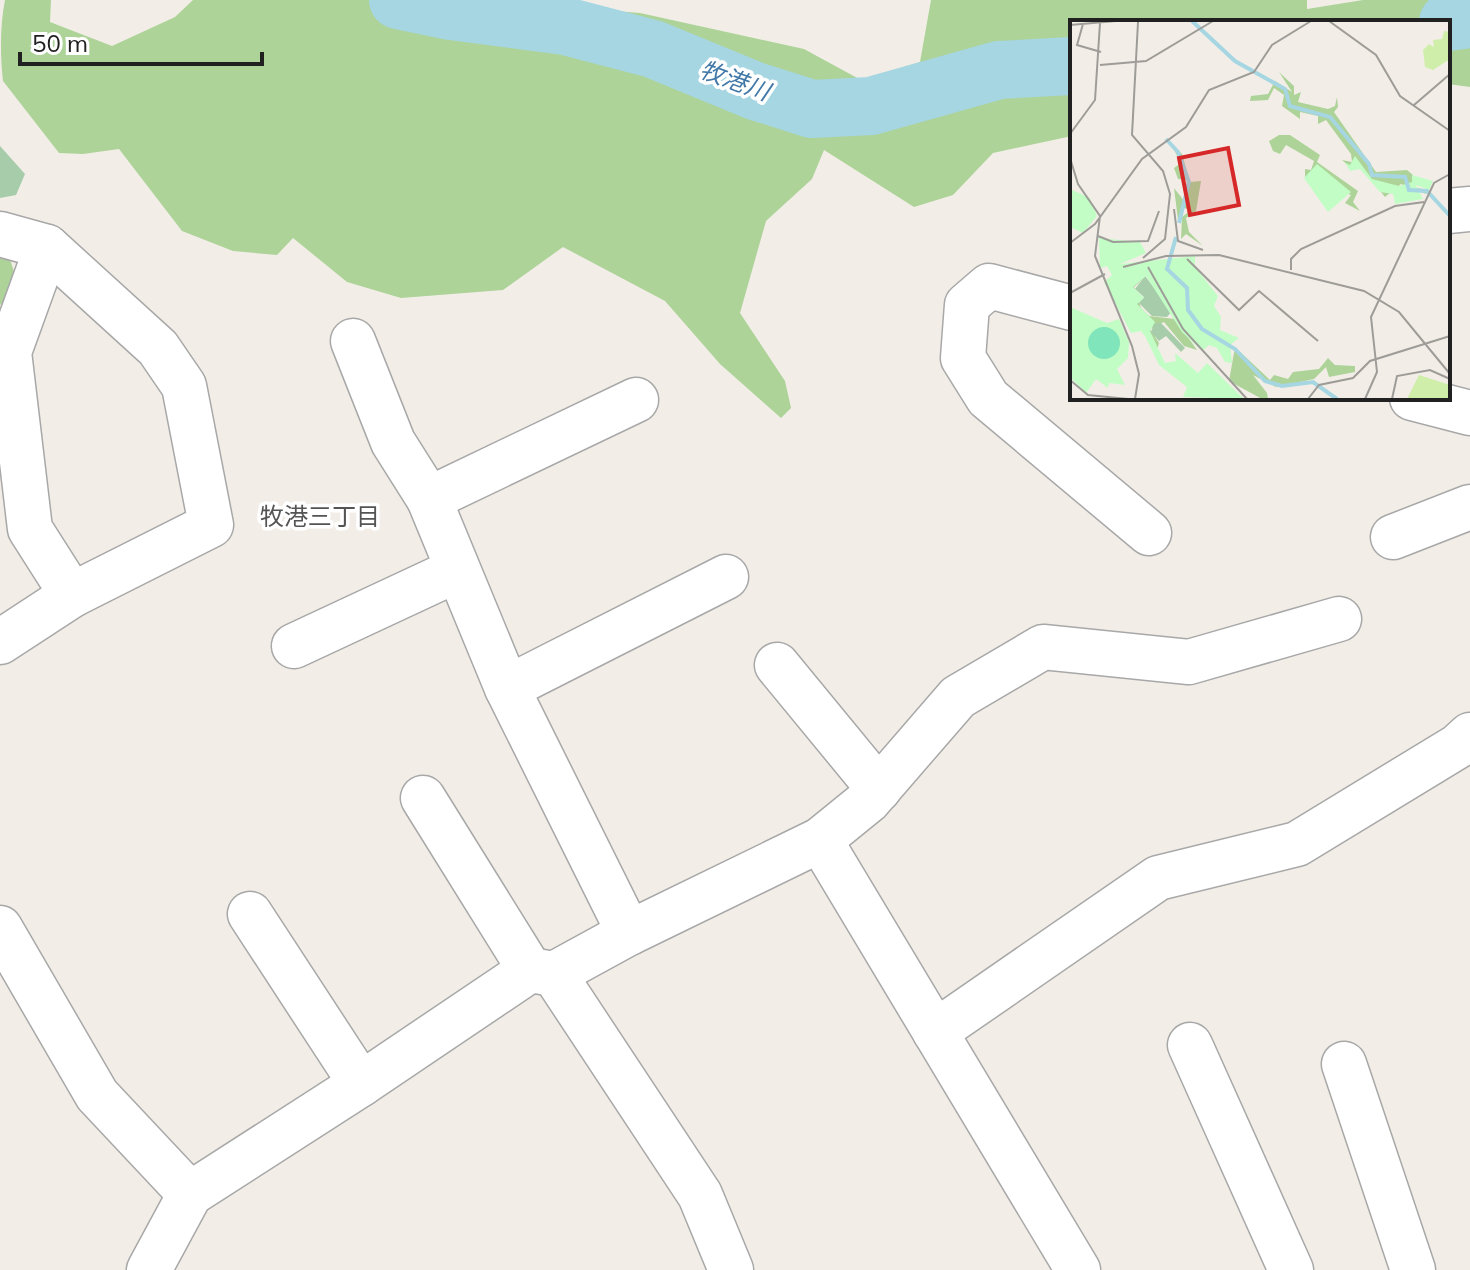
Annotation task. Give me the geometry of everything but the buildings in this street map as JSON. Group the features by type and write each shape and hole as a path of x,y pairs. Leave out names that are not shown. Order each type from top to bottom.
{"street":[{"path":"1450,211 1470,209"},
{"path":"0,234 47,247 158,348 184,386 211,525 72,595 0,642"},
{"path":"47,247 9,352 30,529 72,595"},
{"path":"1070,307 989,286 967,305 963,358 988,398 1149,533"},
{"path":"353,341 393,442 429,499 507,688 629,933"},
{"path":"429,499 636,400"},
{"path":"1420,400 1470,413"},
{"path":"1393,537 1470,507"},
{"path":"294,646 457,570"},
{"path":"507,688 726,577"},
{"path":"149,1270 190,1194 542,972 820,840 868,801 958,697 1043,647 1189,662 1339,619"},
{"path":"777,665 879,789"},
{"path":"935,1032 1158,878 1297,844 1458,746 1470,735"},
{"path":"423,798 700,1195 731,1270"},
{"path":"820,840 1076,1269"},
{"path":"250,914 361,1084"},
{"path":"0,928 97,1095 190,1194"},
{"path":"1190,1045 1291,1270"},
{"path":"1344,1064 1413,1270"}],"green space":[{"path":"5,0 51,0 50,22 112,46 175,17 193,0 396,0 417,25 502,2 640,13 804,49 861,80 920,62 931,0 1307,0 1307,9 1363,0 1470,0 1470,87 1450,84 1450,20 1070,20 1070,136 993,153 953,195 914,207 824,150 812,179 766,221 740,313 785,381 791,408 781,418 720,364 665,301 563,247 503,290 401,298 347,282 293,238 277,255 233,251 182,231 119,149 83,154 59,153 3,81 2,20"},
{"path":"0,146 25,174 16,195 0,198"},
{"path":"0,249 7,250 19,287 0,305"}],"waterway":[{"name":"牧港川","path":"398,0 451,11 565,26 653,49 755,91 812,109 871,106 999,70 1070,66"},
{"name":"牧港川","path":"1450,22 1470,19"}],"district":[{"name":"牧港三丁目","path":"320,516"}]}
